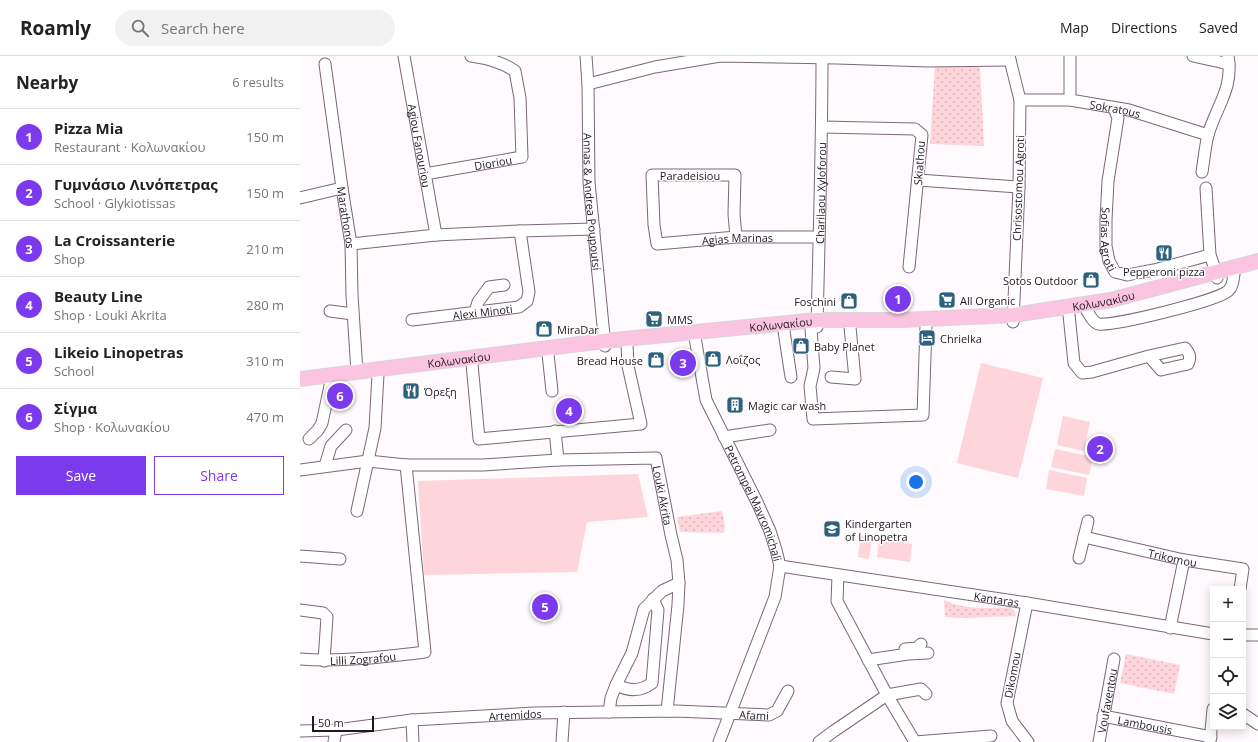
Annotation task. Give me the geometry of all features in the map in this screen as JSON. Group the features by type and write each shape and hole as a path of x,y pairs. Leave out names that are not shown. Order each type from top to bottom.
{"main road":[{"name":"Κολωνακίου","path":"300,380 357,372 695,335 902,320 1013,318 1069,315 1217,275 1258,260"},
{"name":"Κολωνακίου","path":"300,385 548,354 605,344 627,344 695,335 784,331 815,326 926,326 1013,318 1111,300 1217,275 1249,271"}],"street":[{"name":"Agiou Fanouriou","path":"404,56 436,235"},
{"name":"Dioriou","path":"425,174 522,157 520,98 515,71 497,62 471,56"},
{"name":"Annas & Andrea Poupoutsi","path":"586,56 588,84 589,182 605,344"},
{"path":"588,84 654,61 720,56 928,59 1009,58"},
{"path":"1070,56 1070,100"},
{"path":"1193,56 1229,60 1226,94 1208,135 1202,172"},
{"name":"Charilaou Xyloforou","path":"822,58 822,127 814,368 810,386 813,419 922,415 926,326"},
{"name":"Chrisostomou Agroti","path":"1009,58 1020,100 1019,187 1013,318"},
{"name":"Marathonos","path":"325,64 351,244 353,314 357,372"},
{"name":"Sokratous","path":"1020,100 1070,100 1129,110 1208,135"},
{"name":"Sofias Agroti","path":"1114,108 1118,118 1108,181 1106,246 1109,261 1115,272 1127,275 1210,255"},
{"name":"Skiathou","path":"822,127 915,129 922,135 909,268"},
{"name":"Paradeisiou","path":"657,244 654,225 652,175 735,175 734,214 736,237"},
{"path":"918,180 1019,187"},
{"path":"300,198 342,188"},
{"path":"1206,188 1210,255 1217,275"},
{"path":"351,244 436,235 594,229"},
{"name":"Alexi Minoti","path":"412,320 519,307 526,301 529,292 520,231"},
{"name":"Agias Marinas","path":"657,244 736,237 818,237"},
{"path":"1087,311 1094,322 1100,324 1132,320 1210,300 1222,295 1232,288 1249,271"},
{"path":"475,312 478,302 490,287 504,285"},
{"path":"330,311 353,314"},
{"path":"1069,315 1074,364 1082,373 1092,372 1149,356"},
{"path":"831,377 855,379 850,327"},
{"path":"784,331 791,377"},
{"name":"Petrompei Mavromichali","path":"695,335 706,400 757,502 771,534 780,566 775,597 719,742"},
{"path":"472,364 479,439 641,424 628,366 627,344"},
{"path":"548,354 552,391"},
{"path":"357,511 375,428 378,376"},
{"path":"309,439 318,430 322,423 331,381"},
{"path":"326,466 332,446 346,430"},
{"path":"724,437 770,430"},
{"path":"555,431 558,460"},
{"name":"Louki Akrita","path":"300,470 368,461 406,465 483,465 558,460 656,458 677,560 679,583 667,711"},
{"name":"Lilli Zografou","path":"300,659 324,661 375,658 425,652 406,465"},
{"path":"1079,558 1088,521"},
{"name":"Trikomou","path":"1084,537 1184,560 1243,569 1240,586"},
{"path":"300,556 340,559"},
{"path":"1170,628 1184,560"},
{"name":"Kantaras","path":"780,566 838,576 1027,603 1210,634"},
{"path":"838,576 837,601 887,695 915,742 991,736"},
{"path":"610,712 611,698 632,653 644,609 662,591 679,583"},
{"path":"616,685 623,689 637,691 646,688 652,683 658,610 653,599"},
{"name":"Dikomou","path":"1027,603 1007,703 1012,721 1028,742"},
{"path":"300,610 322,613 327,616 324,661"},
{"path":"1246,635 1258,635"},
{"path":"866,657 917,648 925,648"},
{"name":"Voufaventou","path":"1099,742 1114,659"},
{"path":"819,742 887,695 921,689 926,694"},
{"name":"Afami","path":"731,713 769,715 777,711 788,691"},
{"name":"Artemidos","path":"300,731 336,730 412,720 535,713 667,711 731,713"},
{"path":"562,742 564,712"},
{"name":"Lambousis","path":"1103,716 1211,739"},
{"path":"1246,716 1258,724"},
{"path":"412,720 413,742"},
{"path":"334,742 336,730"}],"shaded area":[{"path":"935,65 980,67 984,146 930,144"},
{"path":"981,363 1043,378 1018,478 957,463"},
{"path":"1063,416 1090,422 1084,451 1057,445"},
{"path":"1055,449 1093,457 1089,475 1051,467"},
{"path":"1049,470 1087,478 1084,496 1046,489"},
{"path":"638,474 648,517 587,522 577,572 424,575 418,481"},
{"path":"722,511 725,527 724,533 680,532 677,517"},
{"path":"861,535 872,537 869,559 858,557"},
{"path":"879,539 912,544 910,562 877,557"},
{"path":"944,600 967,607 1010,607 1015,612 1016,616 963,618 945,617"},
{"path":"1126,654 1180,665 1174,694 1120,683"}],"place":[{"name":"Pepperoni pizza","path":"1164,253"},
{"name":"Sotos Outdoor","path":"1091,280"},
{"name":"Pizza Mia","path":"898,299"},
{"name":"All Organic","path":"947,300"},
{"name":"Foschini","path":"849,301"},
{"name":"MMS","path":"654,319"},
{"name":"MiraDar","path":"544,329"},
{"name":"Chrielka","path":"927,338"},
{"name":"Baby Planet","path":"801,346"},
{"name":"Λοΐζος","path":"713,359"},
{"name":"Bread House","path":"656,360"},
{"name":"La Croissanterie","path":"683,363"},
{"name":"Όρεξη","path":"411,391"},
{"name":"Σίγμα","path":"340,396"},
{"name":"Magic car wash","path":"735,405"},
{"name":"Beauty Line","path":"569,411"},
{"name":"Γυμνάσιο Λινόπετρας","path":"1100,449"},
{"name":"Kindergarten of Linopetra","path":"832,529"},
{"name":"Likeio Linopetras","path":"545,607"}]}
